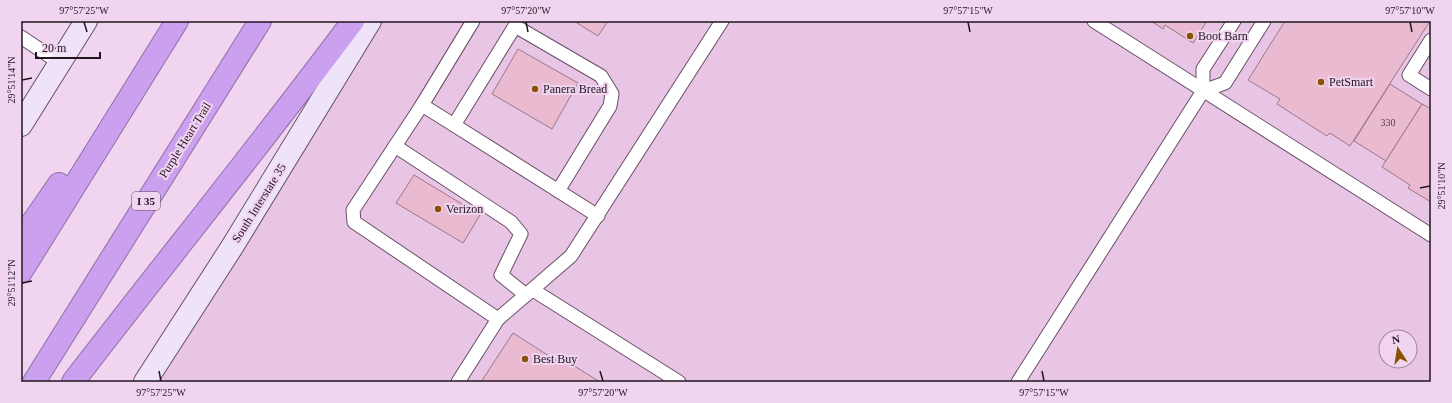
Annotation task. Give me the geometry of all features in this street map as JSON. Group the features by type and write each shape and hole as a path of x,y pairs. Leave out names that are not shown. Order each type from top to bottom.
{"highway":[{"path":"21,272 127,99 177,21"},
{"name":"Purple Heart Trail","path":"34,382 260,21"},
{"path":"73,382 196,223 287,110 353,21"},
{"path":"21,239 62,180 127,99"}],"main road":[{"path":"21,125 86,21"},
{"name":"South Interstate 35","path":"145,382 248,220 370,21"}],"lane":[{"path":"473,21 422,105 353,210 354,222 498,319"},
{"path":"458,382 498,319 571,256 722,21"},
{"path":"1094,21 1431,235"},
{"path":"1018,382 1204,90 1203,69 1234,21"},
{"path":"1204,90 1224,83 1264,21"},
{"path":"454,125 511,23 601,76 612,94 610,106 558,191"},
{"path":"21,37 60,63"},
{"path":"1431,40 1409,75 1431,89"},
{"path":"422,105 598,216"},
{"path":"395,146 511,222 521,234 501,275 679,382"}],"shaded area":[{"path":"382,21 1431,21 1431,382 157,382"}],"building":[{"path":"574,21 608,21 598,36"},
{"name":"Boot Barn","path":"1151,21 1207,21 1193,43 1165,25 1163,29"},
{"name":"PetSmart","path":"1285,21 1430,21 1350,146 1330,133 1327,136 1277,104 1280,99 1248,80"},
{"name":"Panera Bread","path":"518,49 578,83 552,129 492,94"},
{"path":"1390,84 1422,104 1386,161 1354,141"},
{"path":"1422,104 1431,109 1431,202 1408,188 1410,185 1382,167"},
{"name":"Verizon","path":"414,175 480,215 463,243 396,203"},
{"name":"Best Buy","path":"513,333 557,361 560,357 600,382 481,382"}],"place":[{"name":"Boot Barn","path":"1190,36"},
{"name":"PetSmart","path":"1321,82"},
{"name":"Panera Bread","path":"535,89"},
{"name":"Verizon","path":"438,209"},
{"name":"Best Buy","path":"525,359"}]}
